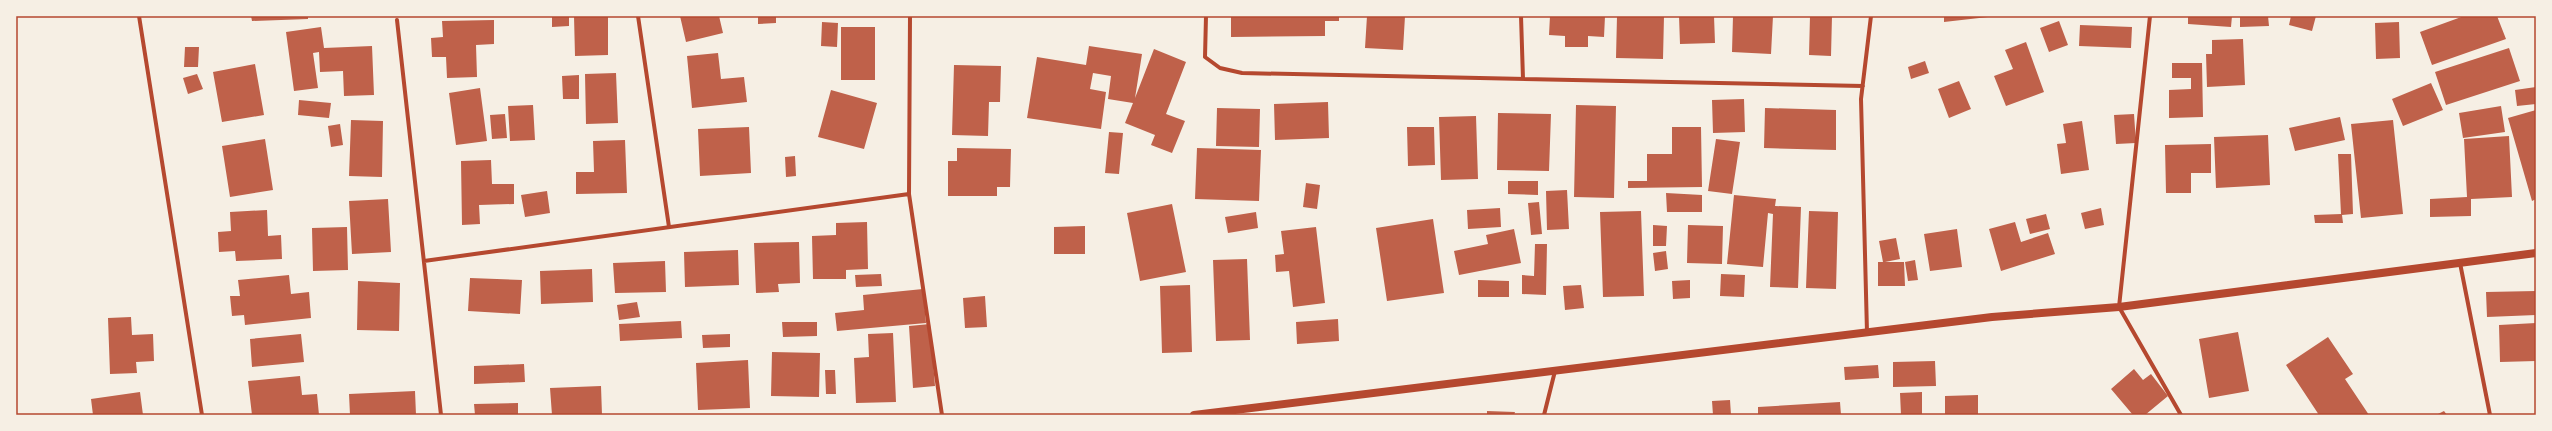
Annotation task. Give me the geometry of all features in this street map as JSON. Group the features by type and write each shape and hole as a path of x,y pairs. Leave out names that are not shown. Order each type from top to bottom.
{"main road":[{"path":"1194,415 1992,317 2119,307 2536,253"}],"street":[{"path":"139,16 202,415"},
{"path":"638,16 669,227"},
{"path":"910,16 908,194 942,415"},
{"path":"1206,16 1205,57 1220,68 1242,72 1863,86"},
{"path":"1521,16 1523,79"},
{"path":"1867,333 1862,99 1871,16"},
{"path":"2150,16 2119,307 2181,415"},
{"path":"397,20 441,415"},
{"path":"424,261 908,194"},
{"path":"2460,262 2490,415"},
{"path":"1544,415 1555,370"}],"building":[{"path":"251,16 308,16 308,19 252,21"},
{"path":"552,16 569,16 569,26 552,27"},
{"path":"574,16 608,16 608,55 575,56"},
{"path":"680,16 719,16 723,33 686,42"},
{"path":"758,16 776,16 776,23 758,24"},
{"path":"1231,16 1339,16 1339,21 1325,21 1325,36 1231,37"},
{"path":"1367,16 1405,16 1403,50 1365,48"},
{"path":"1550,16 1605,16 1604,37 1588,36 1588,47 1565,47 1565,36 1549,35"},
{"path":"1617,16 1664,16 1663,59 1616,58"},
{"path":"1679,16 1714,16 1715,43 1680,44"},
{"path":"1733,16 1773,16 1771,54 1732,52"},
{"path":"1810,16 1832,16 1831,56 1809,55"},
{"path":"1944,16 1988,16 1988,17 1944,22"},
{"path":"2188,16 2232,16 2231,27 2188,24"},
{"path":"2240,16 2268,16 2269,26 2240,27"},
{"path":"2291,16 2316,16 2312,31 2289,25"},
{"path":"2464,16 2497,16 2506,39 2432,65 2420,32"},
{"path":"494,20 494,44 476,45 477,77 447,78 446,57 432,57 431,38 443,37 442,21"},
{"path":"2059,21 2068,45 2049,52 2040,28"},
{"path":"822,22 838,23 837,47 821,46"},
{"path":"2399,22 2400,58 2376,59 2375,23"},
{"path":"2080,25 2132,27 2131,48 2079,46"},
{"path":"321,27 324,48 372,46 374,95 344,96 343,71 320,72 319,52 313,53 318,88 294,91 286,32"},
{"path":"841,27 875,27 875,80 841,80"},
{"path":"2243,39 2245,85 2207,87 2206,54 2212,54 2212,40"},
{"path":"2026,42 2044,92 2006,106 1994,76 2013,69 2005,50"},
{"path":"1089,46 1142,54 1135,98 1154,49 1186,62 1166,114 1185,121 1172,153 1151,145 1155,135 1125,123 1133,103 1108,99 1111,76 1093,73 1090,89 1106,92 1101,129 1027,118 1037,57 1086,65"},
{"path":"185,47 199,47 198,67 184,67"},
{"path":"2509,48 2520,81 2446,105 2435,72"},
{"path":"718,53 721,79 744,77 747,102 692,108 687,56"},
{"path":"1925,61 1929,73 1911,79 1908,67"},
{"path":"2172,63 2202,63 2203,117 2169,118 2169,90 2191,89 2191,78 2172,78"},
{"path":"255,64 264,115 222,122 213,72"},
{"path":"954,65 1001,66 1000,102 989,102 988,136 952,135"},
{"path":"616,73 618,123 586,124 585,74"},
{"path":"197,74 203,89 188,94 183,78"},
{"path":"579,75 579,99 563,99 562,76"},
{"path":"1959,81 1971,109 1949,118 1938,89"},
{"path":"2431,83 2443,110 2403,126 2392,99"},
{"path":"2536,87 2536,104 2517,106 2515,90"},
{"path":"480,88 487,141 456,145 449,93"},
{"path":"831,90 877,103 864,149 818,137"},
{"path":"1744,99 1745,132 1713,133 1712,100"},
{"path":"299,100 331,103 329,118 298,115"},
{"path":"1328,102 1329,138 1275,140 1274,104"},
{"path":"533,105 535,140 510,141 508,106"},
{"path":"1576,105 1616,106 1614,198 1574,197"},
{"path":"2501,106 2505,132 2463,138 2459,113"},
{"path":"1217,108 1260,109 1259,147 1216,146"},
{"path":"1765,108 1836,110 1836,150 1764,148"},
{"path":"2536,110 2536,199 2532,201 2508,118"},
{"path":"1498,113 1551,114 1549,171 1497,170"},
{"path":"505,114 507,138 492,139 490,115"},
{"path":"2134,114 2136,143 2116,144 2114,115"},
{"path":"1476,116 1478,179 1441,180 1439,117"},
{"path":"2340,117 2345,140 2295,151 2289,128"},
{"path":"351,120 383,121 382,177 349,176"},
{"path":"2393,120 2403,214 2361,218 2351,124"},
{"path":"2082,121 2089,170 2061,174 2057,144 2066,143 2063,124"},
{"path":"340,124 343,145 331,147 328,126"},
{"path":"749,127 751,173 700,176 698,129"},
{"path":"1407,127 1434,127 1435,165 1408,166"},
{"path":"1672,127 1701,127 1702,187 1628,188 1628,181 1647,181 1647,154 1672,154"},
{"path":"1109,132 1123,133 1119,174 1105,173"},
{"path":"2268,135 2270,185 2216,188 2214,137"},
{"path":"2509,136 2512,197 2471,199 2471,216 2430,217 2430,199 2467,197 2464,139"},
{"path":"265,139 273,190 230,197 222,146"},
{"path":"1716,139 1740,142 1732,194 1708,191"},
{"path":"625,140 627,193 576,194 576,172 594,172 593,141"},
{"path":"2211,144 2211,173 2191,173 2191,193 2166,193 2165,145"},
{"path":"957,148 1011,149 1010,187 997,187 997,196 948,196 948,161 957,161"},
{"path":"1197,148 1261,150 1259,201 1195,199"},
{"path":"2338,154 2351,154 2353,214 2342,215 2343,223 2315,223 2314,215 2341,214"},
{"path":"795,156 796,176 786,177 785,157"},
{"path":"491,160 492,184 514,184 514,204 479,205 480,224 462,225 461,161"},
{"path":"1508,181 1538,181 1538,195 1508,194"},
{"path":"1306,183 1320,185 1317,209 1303,207"},
{"path":"1567,190 1569,229 1547,230 1546,191"},
{"path":"547,191 550,213 525,217 521,195"},
{"path":"1666,193 1702,195 1702,212 1667,212"},
{"path":"1734,195 1776,199 1775,206 1801,207 1798,288 1770,287 1773,214 1768,213 1763,267 1727,264"},
{"path":"388,199 391,252 352,254 349,201"},
{"path":"1539,202 1542,234 1531,235 1528,203"},
{"path":"1172,204 1186,272 1140,281 1127,213"},
{"path":"1500,208 1501,227 1468,229 1467,210"},
{"path":"2101,208 2104,225 2085,229 2081,213"},
{"path":"267,210 268,236 281,235 282,259 236,261 235,251 219,252 218,232 231,231 230,212"},
{"path":"1641,211 1644,296 1603,297 1600,212"},
{"path":"1809,211 1838,212 1836,289 1806,288"},
{"path":"1256,212 1258,228 1228,233 1225,217"},
{"path":"2046,214 2050,229 2030,234 2026,219"},
{"path":"1433,219 1444,293 1387,301 1376,228"},
{"path":"867,222 868,269 846,270 846,279 813,279 812,236 836,235 836,223"},
{"path":"2015,222 2021,242 2048,233 2055,254 2001,271 1989,229"},
{"path":"1653,225 1667,226 1666,246 1653,246"},
{"path":"1688,225 1723,226 1722,264 1687,263"},
{"path":"1085,226 1085,254 1054,254 1054,227"},
{"path":"347,227 348,270 313,271 312,228"},
{"path":"1316,227 1325,303 1293,307 1289,271 1276,272 1275,255 1284,254 1281,231"},
{"path":"1514,229 1521,263 1459,275 1454,251 1488,244 1486,235"},
{"path":"1957,229 1962,267 1930,271 1924,234"},
{"path":"1896,238 1900,259 1885,262 1904,262 1905,286 1878,286 1878,262 1883,262 1879,241"},
{"path":"799,242 800,283 778,284 779,292 756,293 754,243"},
{"path":"1535,244 1547,244 1546,295 1522,294 1522,275 1534,276"},
{"path":"738,250 739,285 685,287 684,252"},
{"path":"1666,251 1668,269 1655,271 1653,253"},
{"path":"1247,259 1250,340 1216,341 1213,260"},
{"path":"1915,260 1918,280 1908,281 1905,262"},
{"path":"665,261 666,292 615,293 613,263"},
{"path":"592,269 593,302 541,304 540,271"},
{"path":"881,274 882,286 856,287 855,275"},
{"path":"1721,274 1745,275 1744,297 1720,296"},
{"path":"289,275 291,294 309,292 311,318 245,325 244,315 232,316 230,296 240,296 238,280"},
{"path":"470,278 522,280 520,314 468,311"},
{"path":"1478,280 1509,281 1509,297 1478,297"},
{"path":"1690,280 1690,298 1673,299 1672,281"},
{"path":"358,281 400,283 399,331 357,330"},
{"path":"1190,285 1192,352 1162,353 1160,286"},
{"path":"1581,285 1584,308 1565,310 1563,286"},
{"path":"923,289 926,323 837,331 835,313 864,310 863,295"},
{"path":"2536,291 2536,315 2487,317 2486,292"},
{"path":"985,296 987,327 965,328 963,298"},
{"path":"637,302 640,317 619,320 617,305"},
{"path":"131,317 132,335 153,334 154,361 136,362 137,373 110,374 108,318"},
{"path":"1338,319 1339,341 1297,344 1296,322"},
{"path":"681,321 682,338 620,341 619,324"},
{"path":"782,322 817,322 817,336 783,337"},
{"path":"2536,323 2536,361 2500,362 2499,325"},
{"path":"930,324 935,386 913,388 909,326"},
{"path":"2238,332 2249,391 2209,398 2199,339"},
{"path":"893,333 896,402 856,403 854,358 869,357 868,334"},
{"path":"301,334 304,362 252,367 250,339"},
{"path":"730,334 730,347 703,348 702,335"},
{"path":"2328,337 2353,374 2345,379 2369,415 2319,415 2286,365"},
{"path":"772,352 820,353 819,397 771,396"},
{"path":"748,360 750,408 698,410 696,363"},
{"path":"1935,361 1936,386 1893,387 1893,362"},
{"path":"524,364 525,382 474,384 474,366"},
{"path":"1878,365 1879,378 1845,380 1844,367"},
{"path":"2134,369 2143,380 2151,374 2168,396 2145,415 2133,415 2111,389"},
{"path":"825,370 835,370 836,394 826,394"},
{"path":"300,376 302,395 317,394 319,415 252,415 248,381"},
{"path":"601,386 602,415 552,415 550,388"},
{"path":"415,391 416,415 350,415 349,394"},
{"path":"140,392 143,415 93,415 91,399"},
{"path":"1922,392 1922,415 1901,415 1900,393"},
{"path":"1978,395 1978,415 1945,415 1945,396"},
{"path":"1730,400 1731,415 1713,415 1712,401"},
{"path":"1840,402 1841,415 1758,415 1758,407"},
{"path":"518,403 518,415 475,415 474,404"},
{"path":"1487,411 1515,412 1514,415 1487,415"},
{"path":"2444,411 2447,415 2436,415"}]}
